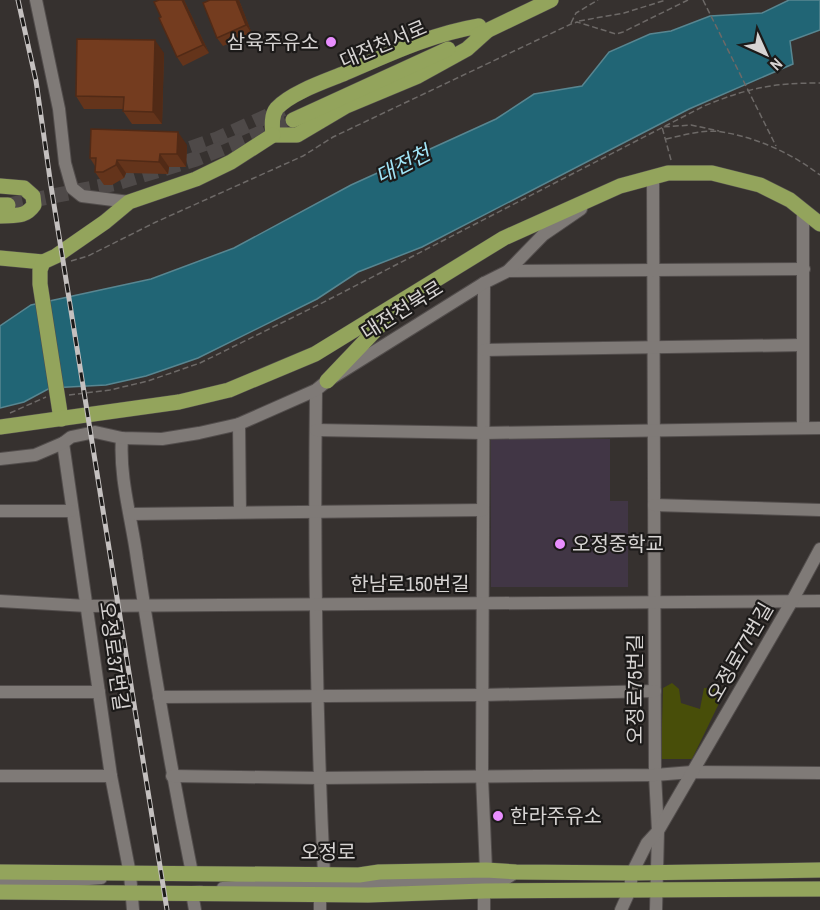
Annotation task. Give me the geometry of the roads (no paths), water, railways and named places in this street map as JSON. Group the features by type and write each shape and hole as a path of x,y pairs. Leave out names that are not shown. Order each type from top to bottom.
{"main road":[{"name":"대전천서로","path":"289,114 483,29 528,0"},
{"path":"273,135 274,110 314,86 411,45 457,30 483,29 551,0"},
{"path":"0,258 43,262 56,256 129,202 196,179 231,162 273,135 297,135 346,106 418,76 467,49 483,29"},
{"name":"대전천북로","path":"603,194 620,186 668,173 712,173 760,185 778,193 820,224"},
{"path":"0,427 179,402 229,390 315,354 504,238 603,194"},
{"path":"33,196 34,205 20,216 6,198 33,196"},
{"path":"43,262 40,270 40,284 61,419"},
{"path":"321,385 405,300"},
{"name":"오정로","path":"0,872 359,874 486,870 632,873 820,870"},
{"path":"0,892 192,893 320,902 404,892 820,889"}],"street":[{"path":"36,0 59,109 65,163 72,188 82,196 129,202"},
{"name":"오정로75번길","path":"653,178 655,774 658,831 656,873"},
{"name":"대전천북로","path":"0,459 35,455 71,437 95,432 122,438 162,439 239,424 321,385 484,283 508,271 543,235 603,194"},
{"path":"803,211 803,427"},
{"path":"508,271 804,269"},
{"path":"484,283 482,776 486,870"},
{"path":"484,350 803,345"},
{"path":"321,385 316,430 316,604 319,778 324,874"},
{"path":"239,424 240,512"},
{"path":"316,430 483,433 820,428"},
{"path":"122,438 122,463 144,605 172,776 192,873"},
{"name":"오정로37번길","path":"63,443 125,874 133,910"},
{"path":"654,505 820,510"},
{"path":"131,514 483,510"},
{"path":"0,511 71,511"},
{"name":"오정로77번길","path":"621,910 630,890 632,873 647,843 658,831 820,549"},
{"name":"한남로150번길","path":"0,601 87,606 820,601"},
{"path":"159,697 318,697 655,691"},
{"path":"0,692 99,692"},
{"path":"172,776 319,778 692,772 820,773"},
{"path":"0,776 111,776"},
{"path":"359,874 383,879 431,882 501,882 516,872"},
{"path":"656,873 656,910"},
{"path":"0,883 93,880 125,874"},
{"path":"195,910 192,893 244,886 335,883 380,885 404,892"},
{"path":"484,891 484,910"}],"water":[{"name":"대전천","path":"789,0 820,0 820,30 790,41 793,64 689,109 422,247 358,272 317,299 198,358 146,376 106,385 50,388 24,402 0,408 0,326 31,305 151,279 234,248 351,185 496,119 534,94 582,86 609,52 650,34 671,31 710,16 762,13"}],"tunnel":[{"path":"169,156 217,139 283,109"},
{"path":"8,205 113,184 196,159 293,120"}],"railway":[{"path":"18,0 36,81 167,910"}],"place":[{"name":"삼육주유소","path":"331,42"},
{"name":"오정중학교","path":"560,544"},
{"name":"한라주유소","path":"498,816"}]}
